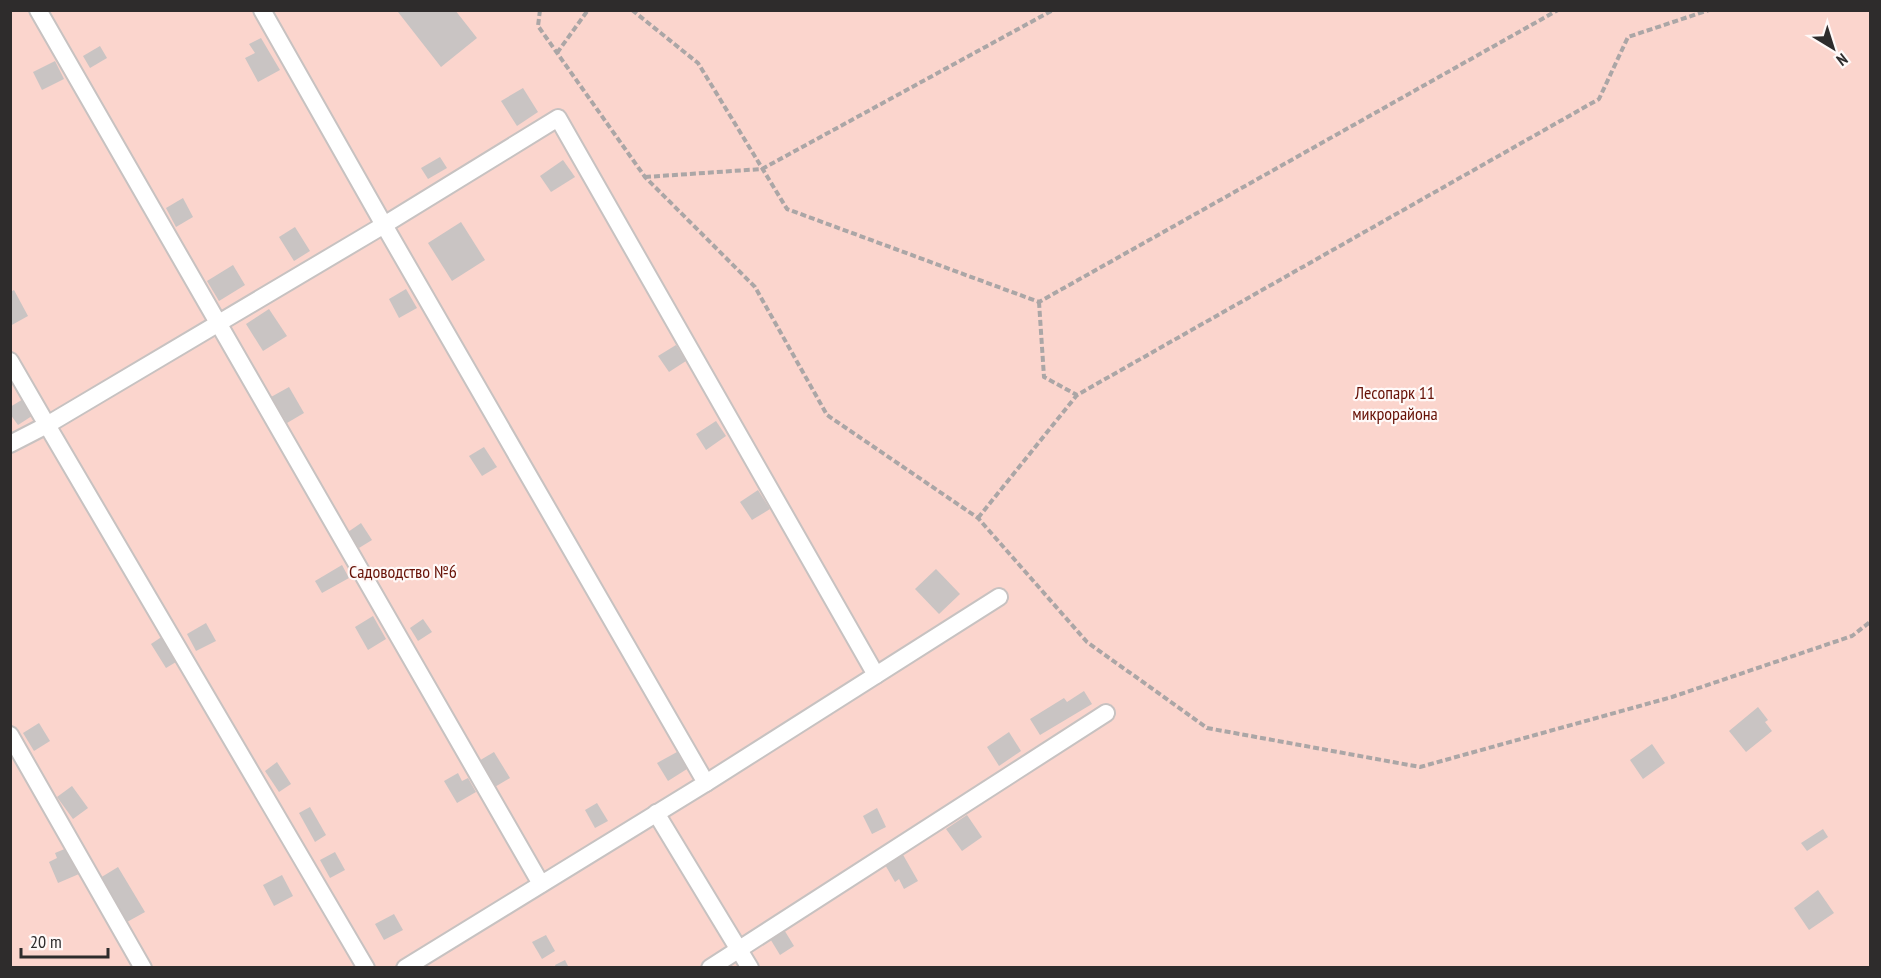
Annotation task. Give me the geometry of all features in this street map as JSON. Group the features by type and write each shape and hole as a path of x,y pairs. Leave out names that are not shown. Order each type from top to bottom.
{"lane":[{"path":"38,10 541,884"},
{"path":"262,10 706,783"},
{"path":"10,444 220,324 558,118 876,675"},
{"path":"10,361 366,968"},
{"path":"405,968 706,783 999,597"},
{"path":"710,968 1106,713"},
{"path":"10,735 143,968"},
{"path":"656,813 750,968"}],"path":[{"path":"540,10 538,26 645,177 755,287 827,415 978,518 1087,642 1206,729 1420,766 1672,697 1852,636 1870,622"},
{"path":"557,53 588,10"},
{"path":"632,10 698,63 787,210 1039,302 1558,10"},
{"path":"645,177 762,169 1053,10"},
{"path":"978,518 1077,395 1599,99 1628,37 1709,10"},
{"path":"1039,302 1044,377 1077,395"}],"green space":[{"path":"10,11 1870,11 1870,967 11,967"}],"building":[{"path":"401,10 455,10 477,38 441,67 398,12"},
{"path":"261,38 280,70 258,82 245,58 255,53 249,44"},
{"path":"100,46 107,58 90,68 83,56"},
{"path":"55,61 64,79 42,90 33,72"},
{"path":"523,88 538,112 517,126 501,101"},
{"path":"440,157 447,168 428,179 421,168"},
{"path":"563,160 575,177 551,192 540,176"},
{"path":"183,198 193,217 176,227 166,208"},
{"path":"461,222 485,260 452,281 428,243"},
{"path":"295,227 310,251 294,261 279,237"},
{"path":"233,265 245,285 219,301 207,281"},
{"path":"406,289 417,308 399,318 389,299"},
{"path":"14,290 28,316 10,326 10,292"},
{"path":"269,309 287,336 263,351 246,324"},
{"path":"676,345 686,361 669,372 658,356"},
{"path":"289,387 304,413 287,423 271,397"},
{"path":"25,398 35,414 18,425 10,414 10,407"},
{"path":"716,421 726,436 706,450 696,434"},
{"path":"484,447 497,467 482,476 469,456"},
{"path":"758,490 770,509 752,520 740,502"},
{"path":"361,523 372,540 359,548 348,532"},
{"path":"342,565 349,578 322,593 315,581"},
{"path":"936,569 960,594 939,614 915,589"},
{"path":"373,616 386,639 368,650 355,627"},
{"path":"423,619 432,632 418,641 410,628"},
{"path":"206,623 216,641 196,651 187,634"},
{"path":"166,634 181,659 166,668 151,644"},
{"path":"1084,691 1092,704 1040,735 1030,719 1064,698 1067,702"},
{"path":"1758,707 1768,720 1765,722 1772,731 1746,752 1729,731"},
{"path":"39,723 50,741 34,751 23,733"},
{"path":"1009,732 1021,751 999,766 987,747"},
{"path":"1652,744 1665,763 1643,779 1630,760"},
{"path":"494,752 510,778 493,788 477,762"},
{"path":"677,752 687,769 668,781 657,763"},
{"path":"277,762 291,784 279,792 265,771"},
{"path":"458,773 462,781 468,778 476,792 457,803 444,781"},
{"path":"72,786 88,808 73,819 57,797"},
{"path":"597,803 608,821 595,828 585,810"},
{"path":"310,807 326,835 315,842 299,813"},
{"path":"877,808 886,827 872,834 863,816"},
{"path":"967,815 982,837 962,851 946,829"},
{"path":"1823,829 1828,837 1807,851 1801,843"},
{"path":"67,848 79,874 58,883 49,862 57,858 55,853"},
{"path":"335,852 345,870 330,878 320,860"},
{"path":"902,853 918,881 904,889 899,879 895,882 884,863"},
{"path":"118,867 145,912 127,922 100,878"},
{"path":"282,875 293,896 274,906 263,885"},
{"path":"1818,890 1834,913 1809,930 1794,908"},
{"path":"394,914 403,930 384,940 375,924"},
{"path":"783,928 794,946 780,955 769,937"},
{"path":"546,935 555,951 542,959 532,942"},
{"path":"565,960 569,968 556,968 555,965"}],"park label":[{"name":"Лесопарк 11 микрорайона","path":"1395,403"},
{"name":"Садоводство №6","path":"403,572"}]}
